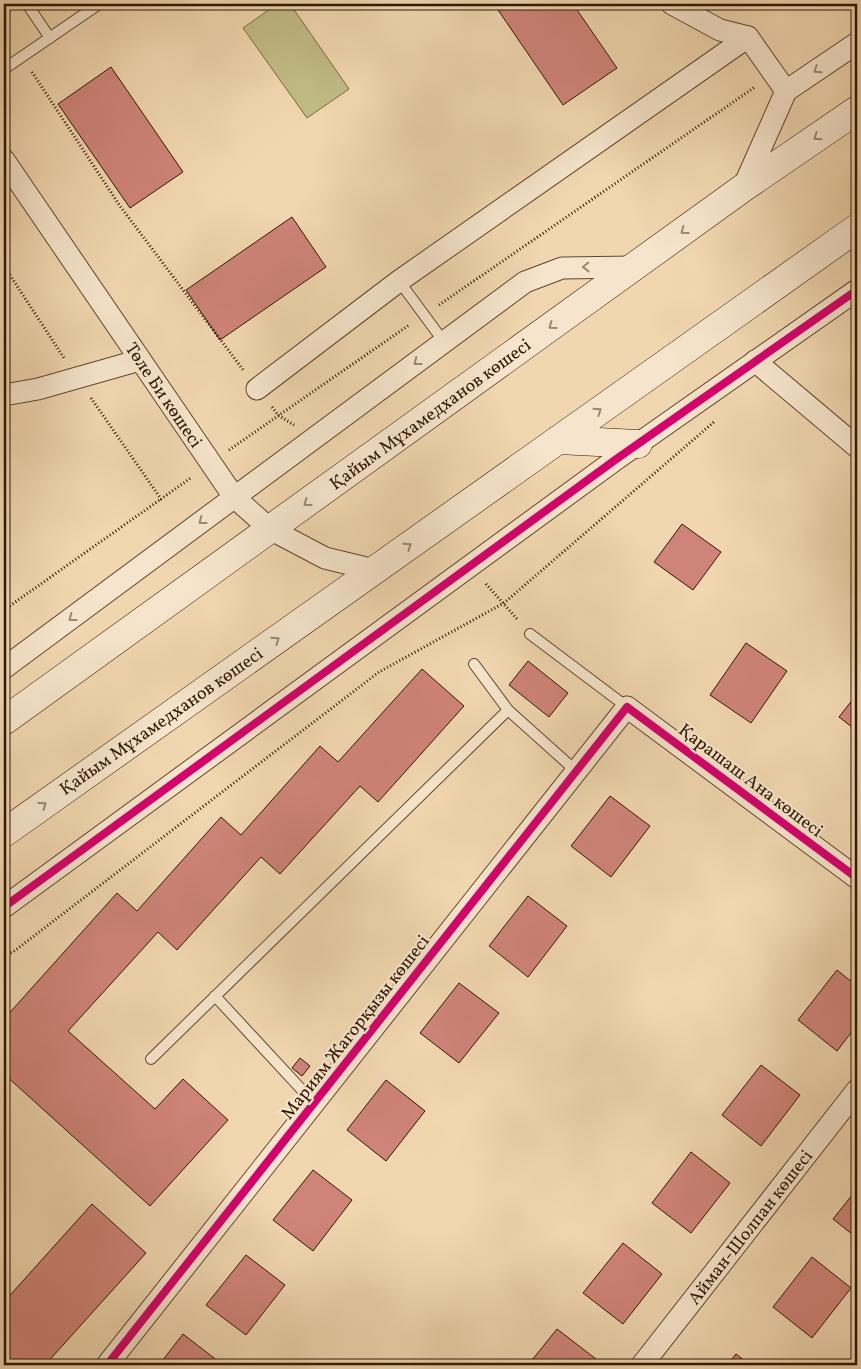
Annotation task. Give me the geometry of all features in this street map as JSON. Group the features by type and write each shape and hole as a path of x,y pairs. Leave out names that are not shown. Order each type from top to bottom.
{"main road":[{"name":"Қайым Мұхамедханов көшесі","path":"4,721 634,266 857,110"},
{"name":"Қайым Мұхамедханов көшесі","path":"4,833 857,228"},
{"path":"558,440 638,444"}],"street":[{"path":"672,4 720,30 748,37 780,82"},
{"path":"258,389 399,281 748,37"},
{"path":"743,188 780,82 857,43"},
{"name":"Төле Би көшесі","path":"4,160 234,497 270,529 325,558 374,570"},
{"path":"4,668 525,282 562,268 634,266"},
{"path":"4,907 638,444 857,290"},
{"path":"4,396 78,378 140,360"},
{"path":"756,361 857,447"},
{"name":"Мариям Жагорқызы көшесі","path":"107,1365 626,707"},
{"name":"Қарашаш Ана көшесі","path":"626,707 857,878"},
{"name":"Айман-Шолпан көшесі","path":"642,1365 857,1090"}],"lane":[{"path":"27,4 50,38"},
{"path":"4,69 99,4"},
{"path":"399,281 444,342"},
{"name":"Қарашаш Ана көшесі","path":"530,634 626,707"},
{"path":"474,664 508,710 576,771"},
{"path":"151,1059 508,710"},
{"path":"215,996 314,1103"}],"path":[{"path":"22,57 120,206 278,415 316,437"},
{"path":"4,610 278,415 424,315 780,82"},
{"path":"4,266 161,499"},
{"path":"4,955 13,952 379,672 504,603 719,418"},
{"path":"469,567 504,603 530,634"}],"shaded area":[{"path":"277,4 290,4 349,89 307,118 243,28"}],"building":[{"path":"494,4 573,4 617,68 563,105"},
{"path":"111,67 183,172 130,208 58,104"},
{"path":"292,217 326,267 220,340 186,290"},
{"path":"682,524 721,552 693,590 654,562"},
{"path":"746,643 787,671 751,723 710,695"},
{"path":"528,661 568,693 549,717 509,685"},
{"path":"422,669 464,706 378,802 360,786 280,874 261,857 177,950 158,932 68,1031 155,1109 183,1079 228,1120 150,1206 4,1074 4,1019 117,893 137,911 221,817 241,835 320,746 338,762"},
{"path":"857,694 857,731 839,717"},
{"path":"610,796 650,826 611,877 571,846"},
{"path":"528,896 567,926 528,977 489,946"},
{"path":"837,970 857,986 857,1025 837,1051 798,1020"},
{"path":"459,983 499,1013 459,1063 420,1033"},
{"path":"300,1058 310,1066 302,1076 292,1068"},
{"path":"761,1065 800,1095 761,1146 722,1115"},
{"path":"386,1080 425,1111 386,1161 347,1130"},
{"path":"691,1152 730,1183 691,1233 652,1203"},
{"path":"313,1170 352,1200 313,1251 273,1220"},
{"path":"857,1189 857,1238 833,1219"},
{"path":"92,1204 146,1253 45,1365 4,1365 4,1302"},
{"path":"623,1243 662,1274 623,1324 583,1293"},
{"path":"246,1255 285,1285 246,1335 206,1305"},
{"path":"812,1257 851,1288 812,1338 773,1307"},
{"path":"557,1329 596,1359 591,1365 528,1365"},
{"path":"183,1334 223,1365 159,1365"},
{"path":"736,1354 750,1365 727,1365"}],"cycle path":[{"path":"4,907 615,460 857,290"},
{"path":"107,1365 627,707 857,878"}]}
